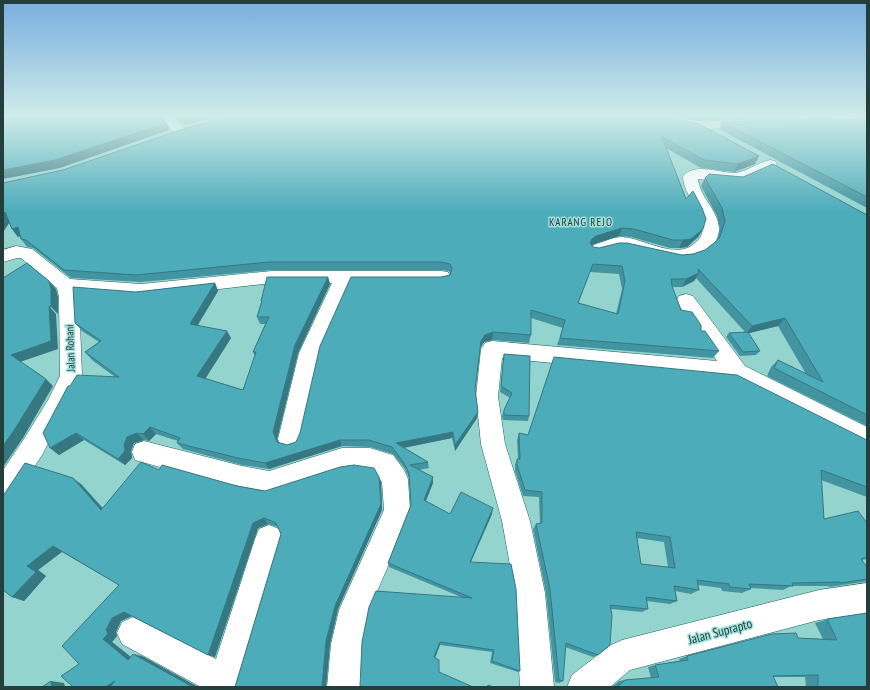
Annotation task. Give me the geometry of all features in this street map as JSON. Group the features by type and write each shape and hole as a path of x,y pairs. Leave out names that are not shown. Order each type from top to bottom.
{"street":[{"path":"598,250 613,244 622,243 677,256 695,251 706,243 710,237 711,224 691,186 690,178 698,174 738,178 770,164"},
{"path":"3,256 16,252 26,254 65,285 141,291 203,286 272,277 441,277"},
{"path":"290,439 308,358 345,276"},
{"name":"Jalan Rohani","path":"3,492 33,447 56,407 71,376 69,297 65,285"},
{"path":"686,301 737,372"},
{"path":"537,687 530,593 516,521 493,444 487,396 492,349 737,372 867,439"},
{"path":"144,452 242,478 269,483 276,482 329,462 362,459 384,463 395,479 397,510 382,548 354,610 347,644 344,687"},
{"path":"133,633 224,684 269,539"},
{"name":"Jalan Suprapto","path":"584,687 622,656 819,605 867,598"}],"building":[{"path":"3,147 93,147 55,160 3,170"},
{"path":"130,147 666,147 686,199 693,191 702,208 706,219 703,229 691,239 673,240 634,229 622,228 596,236 590,243 593,247 599,248 619,243 627,243 682,255 693,254 705,250 720,237 725,221 722,208 705,178 709,174 743,177 773,164 867,215 867,415 774,368 778,360 823,382 785,318 752,326 698,269 699,273 686,279 671,279 672,286 681,310 692,312 701,325 701,331 705,331 719,351 560,338 565,320 531,310 531,335 493,332 485,335 481,341 475,389 478,412 455,445 453,432 396,443 428,462 410,465 433,477 424,500 450,514 461,492 493,508 470,562 511,564 516,589 520,671 492,661 494,650 440,642 434,657 439,660 439,672 473,687 359,687 362,642 369,607 376,591 472,598 388,563 411,505 409,473 404,463 392,447 369,440 340,440 265,463 177,443 180,438 150,427 143,434 137,433 127,437 124,445 125,451 118,459 76,433 50,448 43,433 68,386 70,386 77,375 119,377 85,352 101,341 75,323 73,287 136,292 215,283 190,324 227,331 197,376 243,390 256,352 253,352 269,317 257,317 267,277 328,277 295,345 273,432 277,442 287,445 296,442 300,433 320,346 351,277 441,277 450,275 452,269 450,264 441,262 269,262 136,275 64,270 26,240 21,239 18,227 12,229 5,212 3,215 3,183 63,170","holes":["593,264 622,266 625,281 618,314 578,303"]},
{"path":"681,147 742,147 759,156 738,164 704,160"},
{"path":"771,147 867,147 867,197"},
{"path":"27,263 49,281 51,289 51,307 49,306 51,341 11,355 46,379 3,446 3,278"},
{"path":"748,332 760,351 743,352 729,333"},
{"path":"504,354 530,356 529,416 504,415 504,410 512,393 501,386"},
{"path":"554,357 737,375 867,440 867,487 821,470 824,519 858,511 867,523 867,557 861,559 867,567 867,579 840,583 792,583 793,586 749,584 751,589 730,587 729,584 697,580 699,590 674,586 677,601 646,597 648,609 610,605 612,615 610,645 598,655 566,643 563,681 559,680 550,589 536,524 542,523 542,492 525,490 517,465 517,459 520,459 519,433 528,435","holes":["636,532 670,537 675,568 641,564"]},
{"path":"141,462 159,470 162,465 237,486 265,491 340,467 354,465 374,468 379,477 381,504 335,606 326,641 323,687 235,687 281,534 276,523 264,518 253,523 208,655 124,612 112,618 106,630 108,634 103,639 128,660 133,654 193,687 110,687 115,681 105,687 73,687 61,676 79,664 62,646 119,585 53,546 27,566 36,572 12,597 3,590 3,496 25,463 73,478 101,510"},
{"path":"867,613 867,687 818,687 818,675 773,676 778,687 617,687 625,680 659,677 655,665 688,660 687,656 772,634 796,633 798,638 837,640 827,619"},
{"path":"51,681 52,687 42,687"}],"district":[{"name":"KARANG REJO","path":"581,222"}]}
